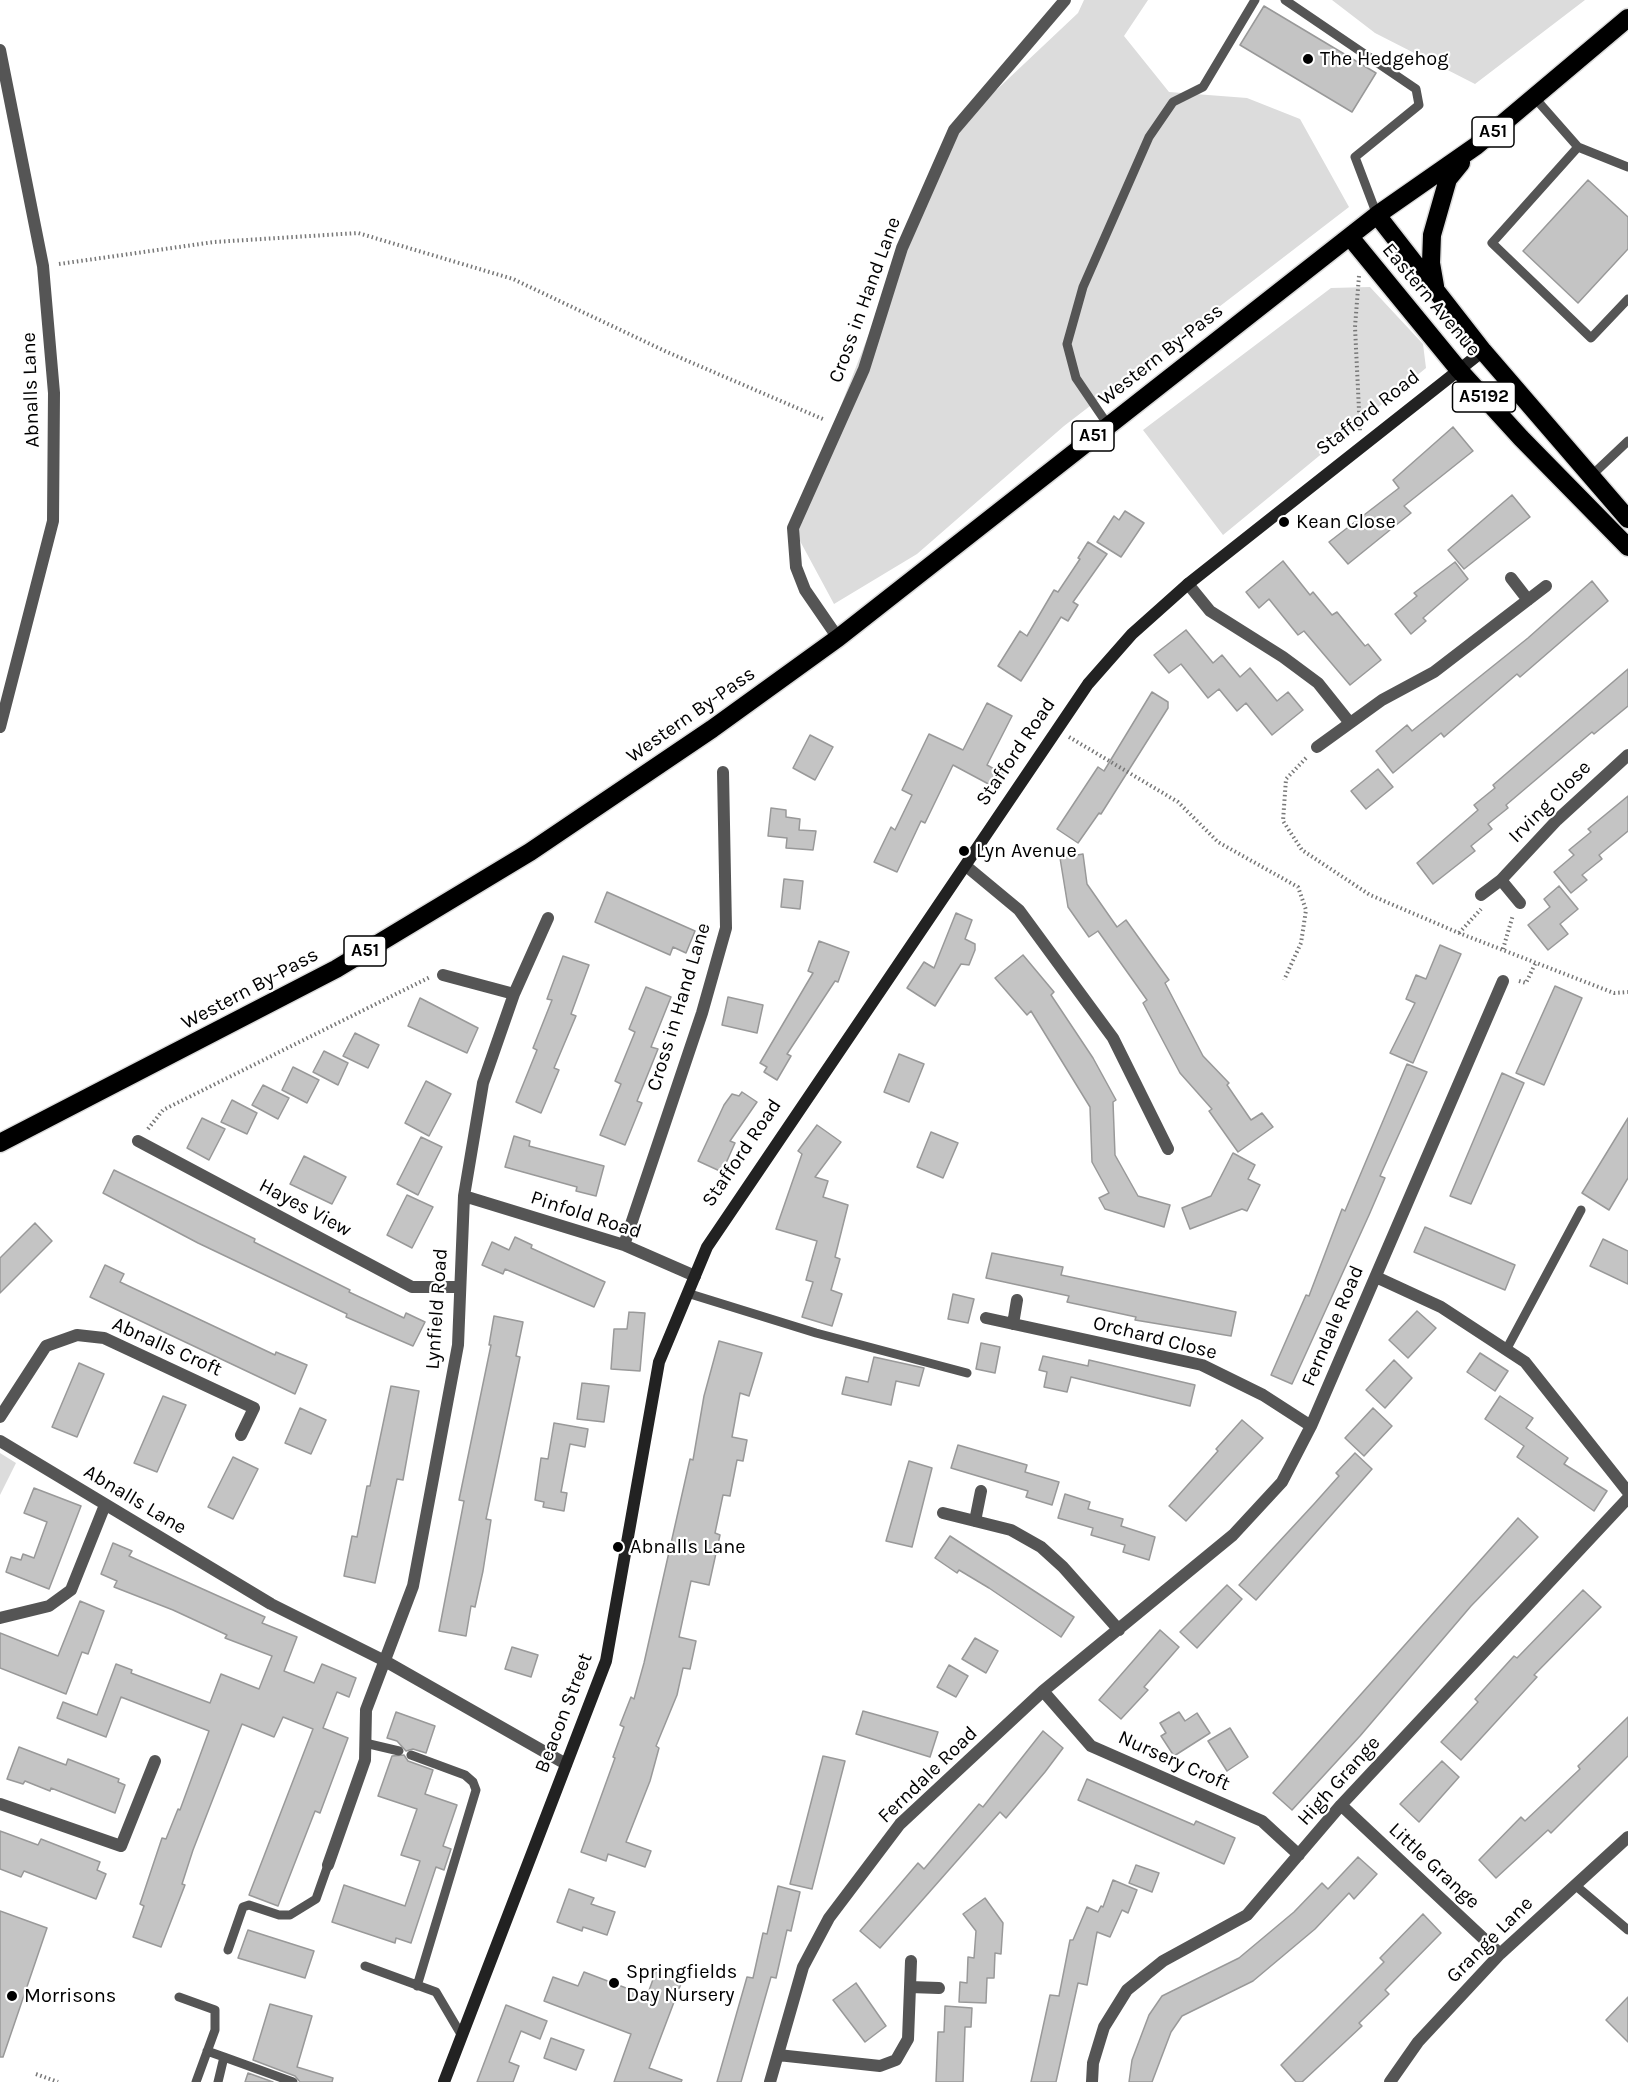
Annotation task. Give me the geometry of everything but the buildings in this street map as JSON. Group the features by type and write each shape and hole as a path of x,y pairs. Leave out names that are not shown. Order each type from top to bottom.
{"highway":[{"name":"A51","path":"1344,242 1377,215 1476,146 1628,18"},
{"path":"1437,292 1431,248 1440,199 1448,179 1476,146"},
{"name":"Eastern Avenue","path":"1377,215 1483,351 1628,519"},
{"name":"Western By-Pass","path":"0,1143 336,969 530,852 712,729 838,638 1344,242"},
{"name":"Eastern Avenue","path":"1344,242 1521,438 1628,547"}],"street":[{"name":"Cross in Hand Lane","path":"838,638 805,590 796,567 793,528 864,369 902,248 954,130 1065,0"},
{"name":"Abnalls Lane","path":"0,50 43,266 54,393 53,521 0,727"},
{"name":"Stafford Road","path":"695,1276 707,1247 727,1214 1088,684 1132,634 1188,584 1483,351"},
{"path":"1511,578 1528,600"},
{"path":"1188,584 1210,611 1283,657 1318,683 1350,723"},
{"path":"1317,747 1382,700 1434,672 1546,586"},
{"name":"Irving Close","path":"1481,895 1501,880 1557,820 1628,755"},
{"name":"Cross in Hand Lane","path":"624,1245 702,1013 726,928 723,772"},
{"path":"966,866 1019,910 1113,1038 1168,1149"},
{"path":"1501,880 1519,901"},
{"name":"Lynfield Road","path":"328,1865 365,1760 366,1710 413,1586 458,1345 458,1287 464,1196 483,1083 514,994 549,918"},
{"path":"443,975 514,994"},
{"name":"Ferndale Road","path":"770,2082 803,1967 829,1918 900,1824 1043,1691 1233,1535 1282,1482 1311,1426 1503,981"},
{"name":"Hayes View","path":"138,1141 412,1287 458,1287"},
{"name":"Pinfold Road","path":"464,1196 624,1245 695,1276"},
{"name":"Beacon Street","path":"444,2082 606,1661 659,1362 695,1276"},
{"path":"1376,1277 1441,1307 1525,1362 1628,1492"},
{"path":"1013,1324 1017,1300"},
{"name":"Orchard Close","path":"986,1318 1202,1365 1263,1395 1311,1426"},
{"name":"Abnalls Croft","path":"0,1417 46,1346 77,1335 104,1338 254,1408 241,1435"},
{"name":"Abnalls Lane","path":"0,1442 271,1604 385,1661 566,1764"},
{"path":"975,1521 981,1491"},
{"name":"High Grange","path":"1092,2082 1093,2063 1104,2028 1127,1990 1163,1961 1247,1915 1341,1805 1628,1498"},
{"path":"0,1618 49,1606 71,1590 105,1505"},
{"path":"943,1512 1011,1530 1041,1547 1063,1567 1119,1630"},
{"name":"Nursery Croft","path":"1043,1691 1091,1746 1262,1821 1299,1854"},
{"path":"0,1804 121,1846 155,1761"},
{"name":"Little Grange","path":"1341,1805 1500,1954"},
{"name":"Grange Lane","path":"1390,2082 1418,2042 1500,1954 1628,1837"},
{"path":"778,2055 880,2066 896,2060 908,2038 911,1961"},
{"path":"910,1987 939,1988"}],"lane":[{"path":"1108,425 1076,378 1067,344 1083,287 1149,137 1173,102 1203,87 1255,0"},
{"path":"1285,0 1416,89 1419,105 1355,157 1377,215"},
{"path":"1534,97 1578,147 1628,167"},
{"path":"1578,147 1492,243 1591,338 1628,299"},
{"path":"1591,476 1628,441"},
{"path":"1506,1350 1581,1209"},
{"path":"687,1293 816,1333 967,1373"},
{"path":"366,1743 399,1751"},
{"path":"411,1755 465,1775 473,1782 476,1790 417,1986"},
{"path":"228,1950 243,1907 249,1905 279,1915 290,1915 316,1899 328,1865"},
{"path":"1575,1886 1628,1930"},
{"path":"365,1966 436,1992 462,2036"},
{"path":"179,1997 215,2010 215,2030 196,2082"},
{"path":"207,2051 293,2082"},
{"path":"218,2082 224,2057"}],"path":[{"path":"43,266 214,242 358,233 513,279 668,352 838,425"},
{"path":"1344,242 1359,276 1355,327 1360,432 1358,450"},
{"path":"1057,730 1178,802 1218,842 1298,887 1306,910 1301,943 1284,980"},
{"path":"1317,747 1287,779 1283,821 1302,849 1370,895 1614,993 1628,992"},
{"path":"1503,949 1519,901"},
{"path":"1503,981 1513,980 1526,983 1536,962"},
{"path":"138,1141 163,1110 427,977 443,975"},
{"path":"36,2074 58,2082"}],"shaded area":[{"path":"1084,0 1148,0 1124,36 1169,92 1247,98 1300,119 1349,207 1064,426 917,554 834,604 793,528 908,234 954,130 1078,13"},
{"path":"1332,0 1585,0 1475,84 1375,33"},
{"path":"1370,287 1423,344 1426,368 1223,535 1143,430 1331,288"},
{"path":"0,1453 16,1463 0,1495"}],"place":[{"name":"The Hedgehog","path":"1308,59"},
{"name":"Kean Close","path":"1284,522"},
{"name":"Lyn Avenue","path":"964,851"},
{"name":"Abnalls Lane","path":"618,1547"},
{"name":"Springfields Day Nursery","path":"614,1983"},
{"name":"Morrisons","path":"12,1996"}]}
